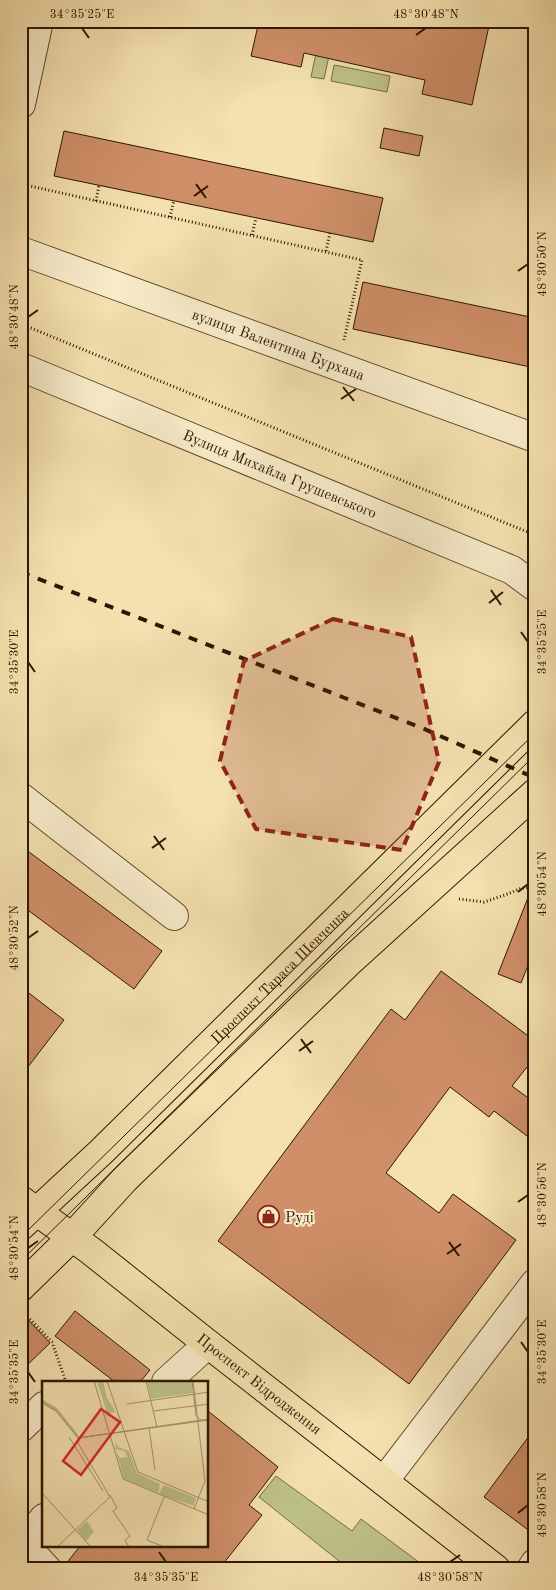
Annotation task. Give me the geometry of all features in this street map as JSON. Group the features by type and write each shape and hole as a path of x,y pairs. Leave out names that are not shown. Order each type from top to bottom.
{"main road":[{"name":"Проспект Тараса Шевченка","path":"26,1212 101,1152 535,724"},
{"path":"21,1287 72,1237 125,1179 348,963 535,793"},
{"name":"Проспект Відродження","path":"26,1212 72,1237 496,1569"}],"street":[{"path":"21,104 39,21"},
{"name":"вулиця Валентина Бурхана","path":"21,251 535,438"},
{"name":"Вулиця Михайла Грушевського","path":"21,367 512,570 535,587"},
{"path":"21,797 174,916"},
{"path":"384,1481 535,1283"},
{"path":"167,1381 208,1344"},
{"path":"21,1428 42,1408"},
{"path":"42,1520 22,1542 47,1569"},
{"path":"531,1569 535,1564"}],"path":[{"path":"21,184 362,260 338,367"},
{"path":"96,201 99,185"},
{"path":"170,217 174,200"},
{"path":"252,235 256,218"},
{"path":"326,252 330,233"},
{"path":"21,324 535,535"},
{"path":"458,899 484,902 522,888 535,887"},
{"path":"25,1314 52,1342 66,1381"}],"highlighted area":[{"path":"333,619 411,637 439,762 402,850 256,829 220,761 244,661"}],"green space":[{"path":"319,39 332,42 324,79 311,77"},
{"path":"334,65 390,76 387,92 331,81"},
{"path":"276,1476 352,1531 361,1519 428,1569 349,1569 259,1497"}],"building":[{"path":"259,21 490,21 472,105 422,94 425,80 304,53 301,67 251,56"},
{"path":"384,128 423,136 419,156 380,148"},
{"path":"64,131 383,198 373,242 54,176"},
{"path":"363,282 535,318 535,368 353,329"},
{"path":"21,846 162,951 134,989 21,905"},
{"path":"533,885 535,885 535,948 521,983 498,974"},
{"path":"441,971 535,1041 535,1057 512,1086 535,1103 535,1142 494,1111 489,1117 450,1087 386,1173 439,1213 453,1194 516,1240 409,1384 218,1241 391,1009 405,1020"},
{"path":"21,987 64,1020 21,1076"},
{"path":"75,1311 150,1370 141,1381 114,1381 55,1336"},
{"path":"21,1312 50,1343 21,1371"},
{"path":"209,1412 278,1467 249,1505 262,1515 219,1569 62,1569 78,1548 209,1548"},
{"path":"535,1428 535,1535 484,1497"}],"tram line":[{"path":"21,1237 535,733"},
{"path":"21,1261 535,755"}],"railway":[{"path":"21,572 422,728 535,778"}],"place":[{"name":"Рудi","path":"269,1217"}]}
